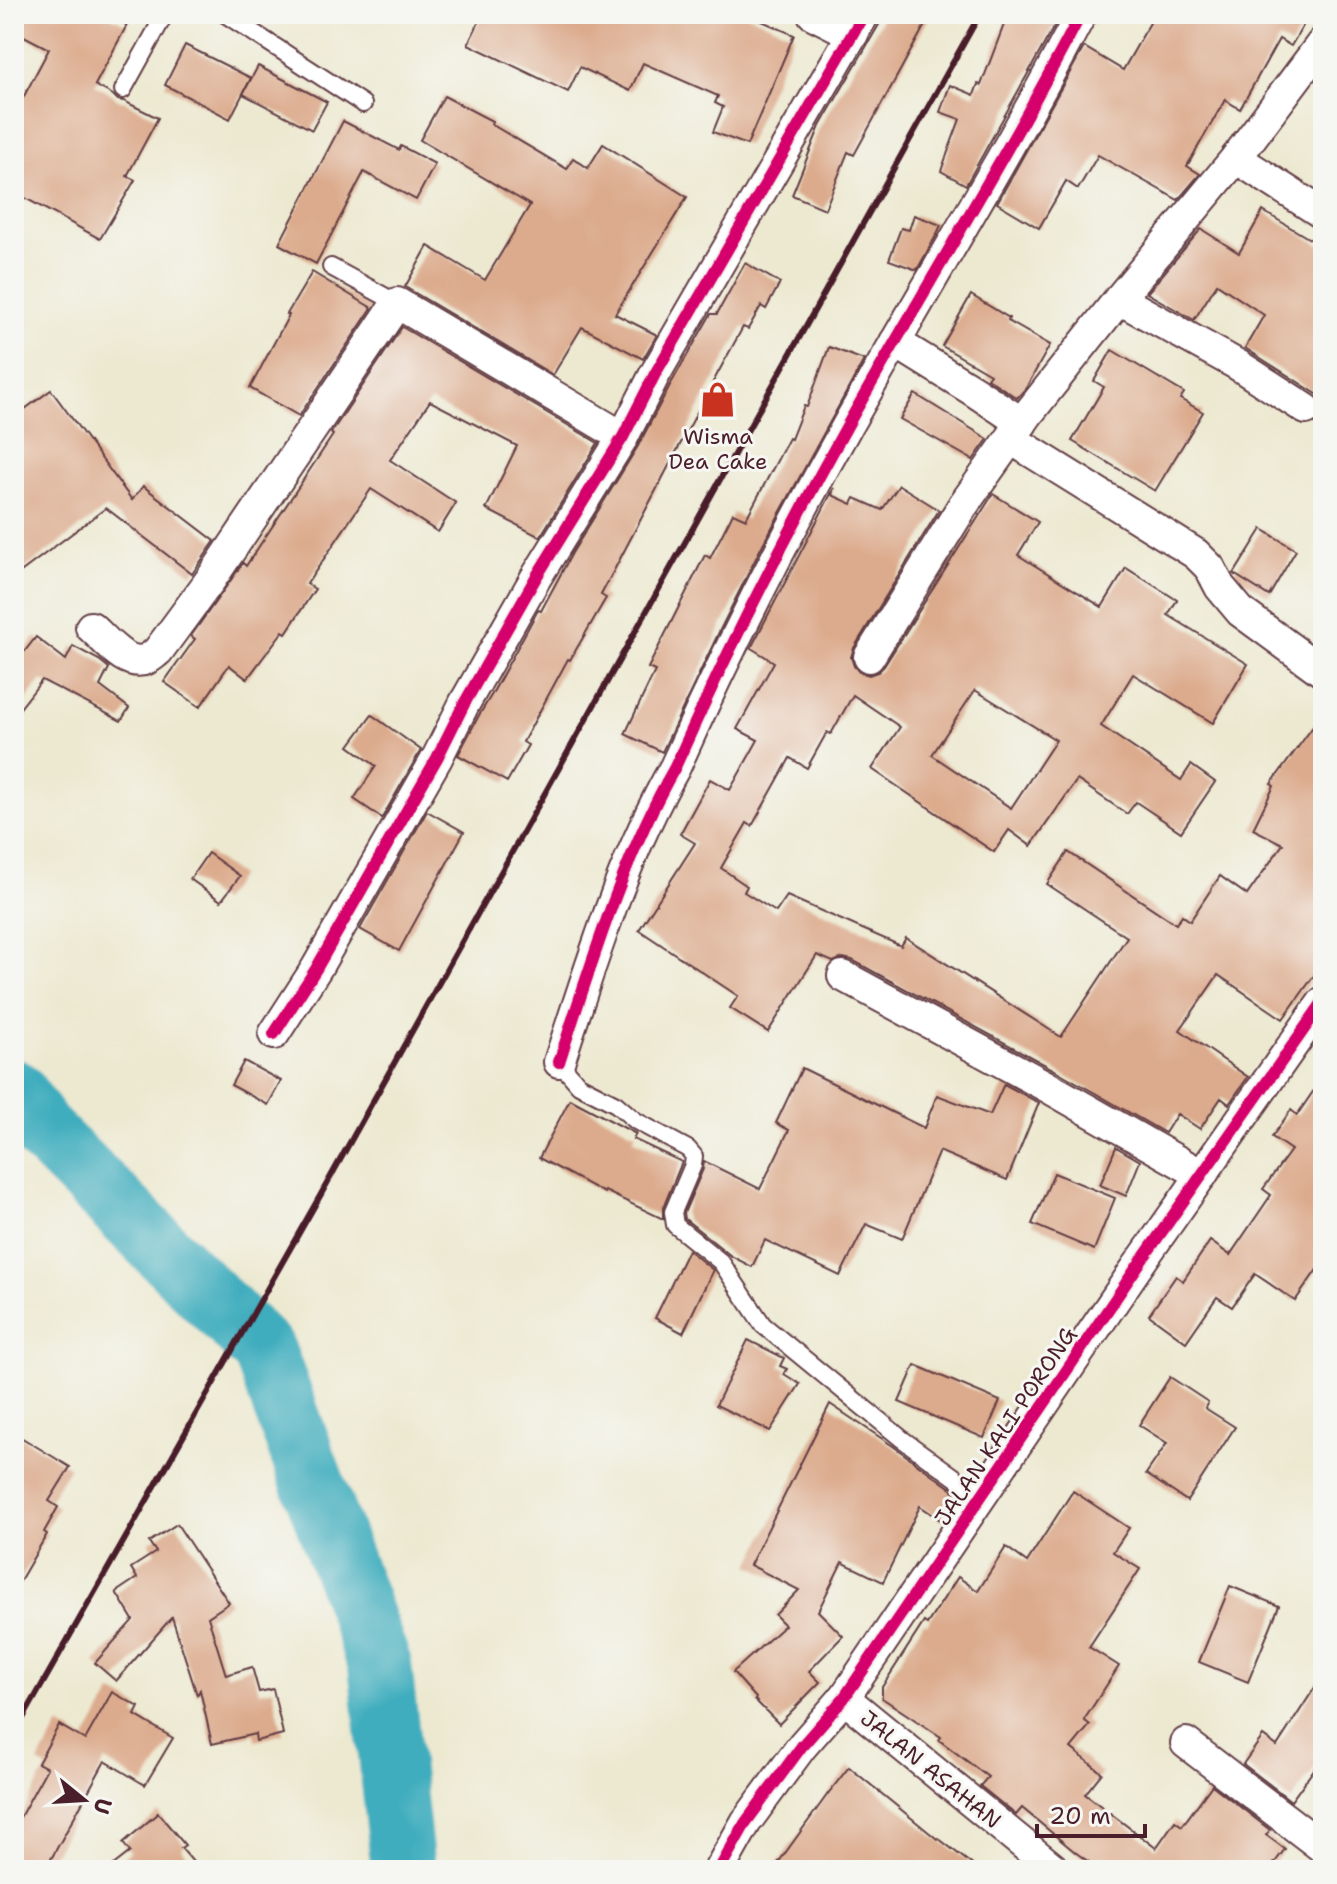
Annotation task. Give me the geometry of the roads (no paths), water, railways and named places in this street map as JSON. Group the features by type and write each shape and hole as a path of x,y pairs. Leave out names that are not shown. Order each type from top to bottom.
{"street":[{"path":"274,1034 316,969 535,579 623,437 655,374 858,24 813,14"},
{"path":"559,1062 615,894 658,795 845,429 1081,14"},
{"path":"869,657 964,504 1017,431 1119,299 1236,158 1323,42"},
{"path":"1236,158 1320,212"},
{"path":"1119,299 1238,365 1306,409"},
{"path":"91,627 122,655 135,661 147,659 158,651 211,579 397,303 623,437"},
{"path":"895,342 974,391 1017,431 1196,554 1210,568 1220,587 1241,612 1323,672"},
{"path":"843,976 1202,1175"},
{"name":"JALAN KALI PORONG","path":"719,1870 746,1822 802,1746 844,1698 1323,1002"},
{"name":"JALAN ASAHAN","path":"844,1698 1055,1870"},
{"path":"1186,1743 1323,1846 1306,1870"}],"lane":[{"path":"123,90 165,14"},
{"path":"225,14 363,104"},
{"path":"331,267 397,303"},
{"path":"559,1062 579,1085 616,1104 636,1121 688,1149 694,1156 673,1212 675,1225 721,1262 763,1325 902,1439 981,1496"}],"waterway":[{"path":"14,1091 43,1132 264,1351 380,1665 403,1870"}],"railway":[{"path":"14,1734 320,1196 980,14"}],"place":[{"name":"Wisma Dea Cake","path":"718,400"}]}
